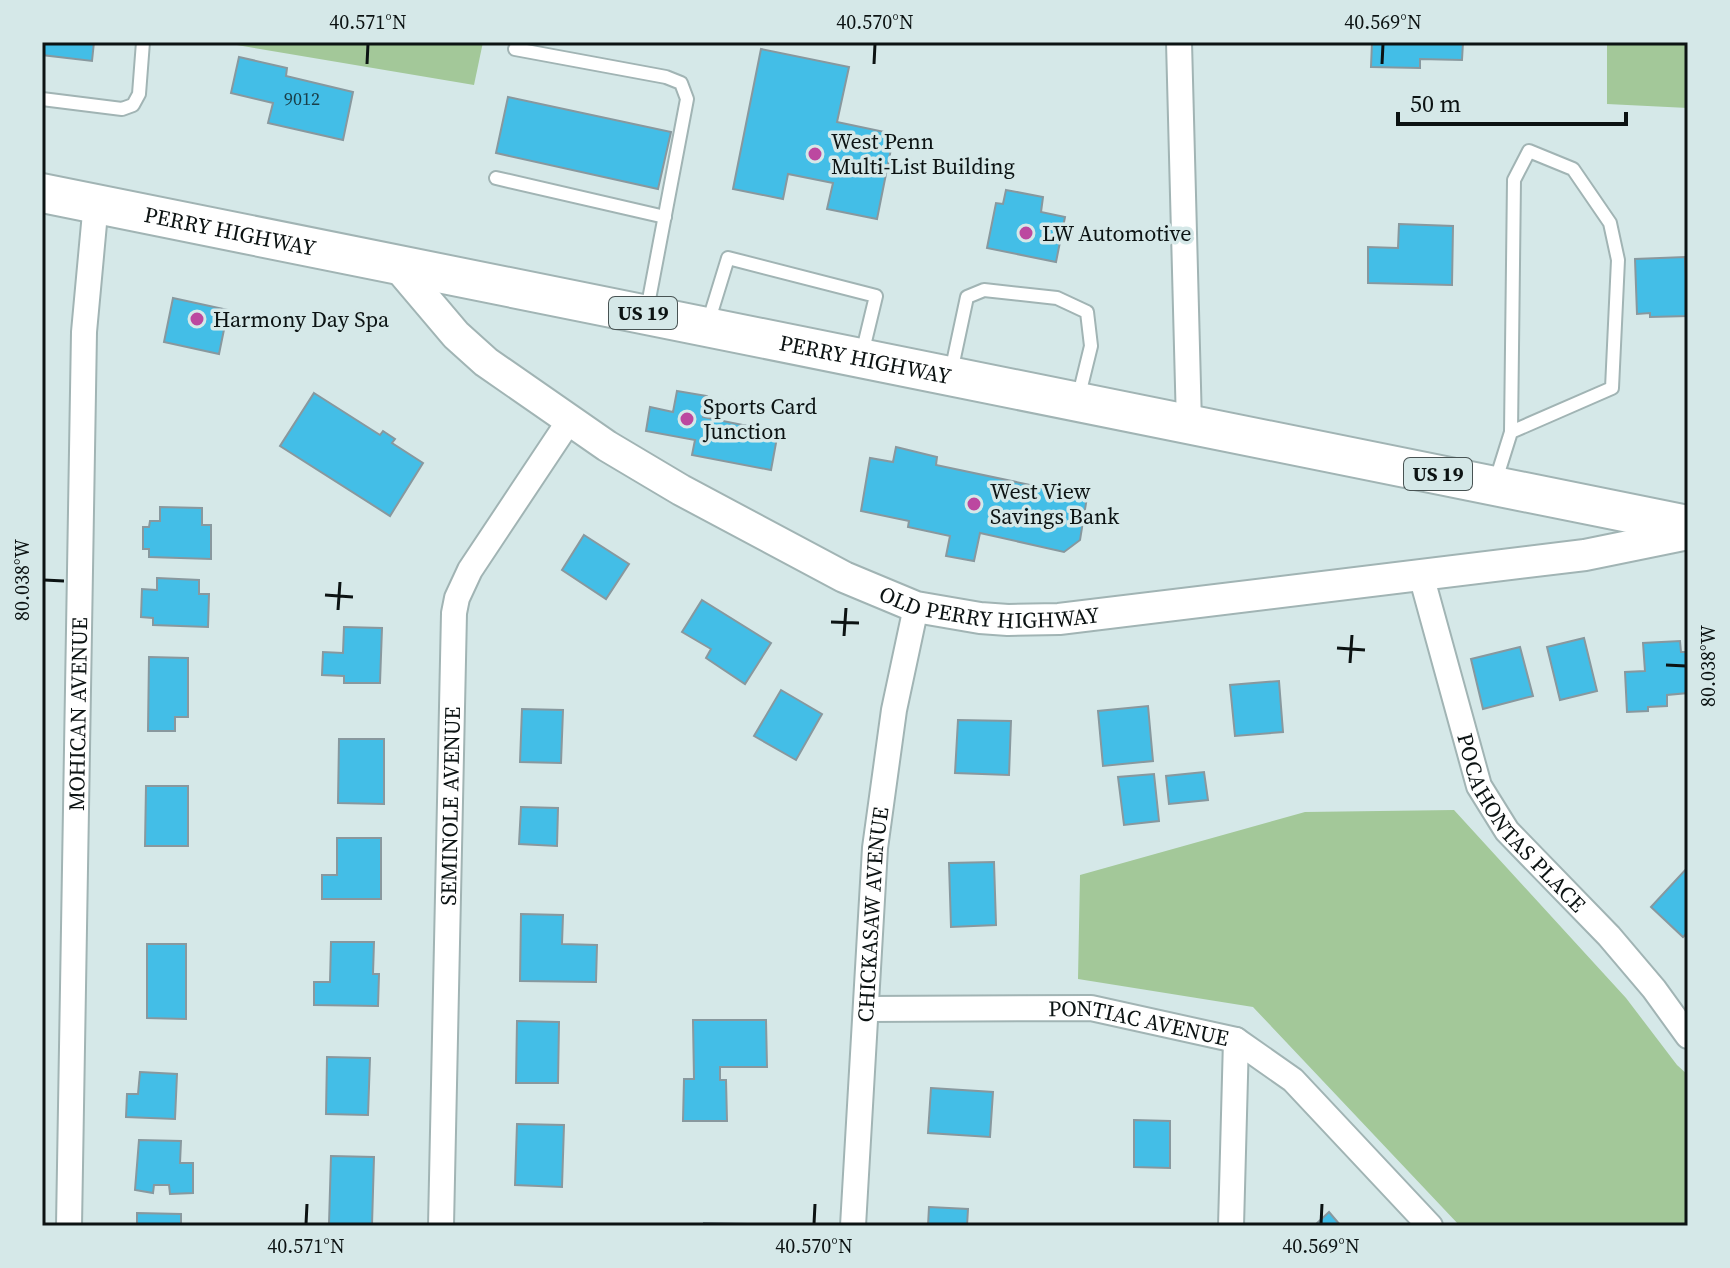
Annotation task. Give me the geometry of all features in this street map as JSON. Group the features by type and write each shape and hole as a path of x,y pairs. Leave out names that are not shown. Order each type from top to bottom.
{"main road":[{"name":"PERRY HIGHWAY","path":"42,193 1688,525"}],"street":[{"path":"1179,42 1189,424"},
{"name":"MOHICAN AVENUE","path":"69,1226 84,332 96,202"},
{"name":"OLD PERRY HIGHWAY","path":"395,263 471,350 569,421 681,490 844,577 916,607 980,618 1034,621 1585,555 1688,534"},
{"name":"SEMINOLE AVENUE","path":"441,1226 454,613 457,598 470,570 569,421"},
{"name":"POCAHONTAS PLACE","path":"1421,575 1468,752 1485,797 1507,831 1609,936 1654,989 1688,1036"},
{"name":"CHICKASAW AVENUE","path":"853,1226 880,802 894,710 916,607"},
{"name":"PONTIAC AVENUE","path":"866,1009 1091,1008 1236,1040 1293,1080 1430,1226"},
{"path":"1231,1226 1236,1040"}],"lane":[{"path":"42,99 122,109 133,105 139,94 143,42"},
{"path":"515,49 666,77 681,83 687,99 647,314"},
{"path":"1494,486 1511,432 1514,180 1529,151 1573,169 1610,223 1618,260 1612,388 1511,432"},
{"path":"496,178 665,217"},
{"path":"707,326 728,258 876,296 861,357"},
{"path":"951,375 967,297 984,290 1057,298 1087,312 1091,346 1077,401"}],"green space":[{"path":"219,42 483,42 474,85"},
{"path":"1607,42 1688,42 1688,108 1607,104"},
{"path":"1454,810 1626,998 1688,1075 1688,1226 1460,1226 1253,1007 1078,979 1080,875 1305,812"}],"building":[{"path":"42,42 94,42 92,61 42,55"},
{"path":"1372,42 1463,42 1462,60 1420,59 1420,68 1371,67"},
{"name":"West Penn Multi-List Building","path":"761,49 849,67 837,122 894,134 877,219 827,209 833,183 788,174 783,199 733,189"},
{"path":"239,57 287,68 286,76 353,92 343,140 268,123 273,103 231,93"},
{"path":"508,97 671,132 658,189 496,153"},
{"name":"LW Automotive","path":"1006,190 1043,197 1041,212 1065,217 1056,262 987,248 996,203 1003,204"},
{"path":"1399,224 1453,226 1452,285 1368,283 1368,247 1398,248"},
{"path":"1685,257 1688,316 1650,317 1650,313 1637,314 1635,259"},
{"path":"173,298 228,310 219,354 164,342"},
{"path":"677,391 707,396 703,417 778,432 771,470 692,455 695,440 646,431 650,407 673,412"},
{"path":"314,393 380,435 383,431 395,439 392,443 423,463 390,516 280,446"},
{"name":"West View Savings Bank","path":"896,447 937,457 936,465 1087,497 1080,540 1064,552 980,533 974,561 946,556 950,536 908,527 909,521 861,511 870,458 893,462"},
{"path":"160,507 202,508 202,525 211,525 211,559 149,557 149,549 143,549 143,527 149,527 150,521 160,521"},
{"path":"584,535 629,564 606,599 562,570"},
{"path":"157,578 199,580 199,594 209,594 208,627 153,625 153,618 141,617 142,589 157,590"},
{"path":"702,600 771,643 745,684 706,658 711,649 682,632"},
{"path":"344,627 382,628 380,683 344,683 344,676 322,675 323,652 343,653"},
{"path":"1584,638 1597,691 1560,700 1547,647"},
{"path":"1680,641 1681,652 1688,652 1688,693 1667,695 1667,706 1627,712 1625,672 1645,671 1643,643"},
{"path":"1520,647 1533,696 1483,709 1471,659"},
{"path":"149,657 188,658 188,717 175,717 175,731 148,731"},
{"path":"1279,681 1283,732 1235,736 1230,685"},
{"path":"781,690 822,714 796,760 754,736"},
{"path":"1148,706 1153,761 1103,766 1098,711"},
{"path":"522,709 563,710 561,763 520,762"},
{"path":"958,720 1011,721 1009,775 955,773"},
{"path":"339,739 384,739 384,804 338,803"},
{"path":"1204,772 1208,800 1169,804 1166,776"},
{"path":"1154,774 1159,821 1124,825 1118,777"},
{"path":"146,786 188,786 188,846 145,846"},
{"path":"521,807 558,808 557,846 519,844"},
{"path":"337,838 381,838 381,899 322,899 322,875 337,875"},
{"path":"994,862 996,925 951,927 949,863"},
{"path":"1688,867 1688,932 1683,937 1651,907"},
{"path":"521,914 563,915 562,944 597,945 596,982 520,981"},
{"path":"331,942 374,942 373,974 379,974 378,1006 314,1005 314,982 330,982"},
{"path":"147,944 186,944 186,1019 147,1018"},
{"path":"693,1020 766,1020 767,1067 720,1067 720,1080 726,1080 727,1121 683,1121 684,1079 694,1079"},
{"path":"517,1021 559,1022 558,1083 516,1083"},
{"path":"327,1057 370,1058 368,1115 326,1114"},
{"path":"140,1072 177,1074 175,1119 126,1117 127,1094 138,1094"},
{"path":"931,1088 993,1092 990,1137 928,1133"},
{"path":"1134,1120 1170,1121 1170,1168 1134,1167"},
{"path":"517,1124 564,1125 562,1187 515,1185"},
{"path":"139,1140 181,1141 180,1163 193,1163 193,1193 170,1194 169,1185 154,1185 153,1193 135,1190"},
{"path":"331,1156 374,1157 372,1225 329,1224"},
{"path":"929,1207 968,1209 967,1226 928,1226"},
{"path":"1329,1212 1341,1226 1314,1226"},
{"path":"137,1213 181,1214 181,1226 137,1226"},
{"path":"704,1223 747,1224 747,1226 704,1226"}],"place":[{"name":"West Penn Multi-List Building","path":"815,154"},
{"name":"LW Automotive","path":"1026,233"},
{"name":"Harmony Day Spa","path":"197,319"},
{"name":"Sports Card Junction","path":"687,419"},
{"name":"West View Savings Bank","path":"974,504"}]}
